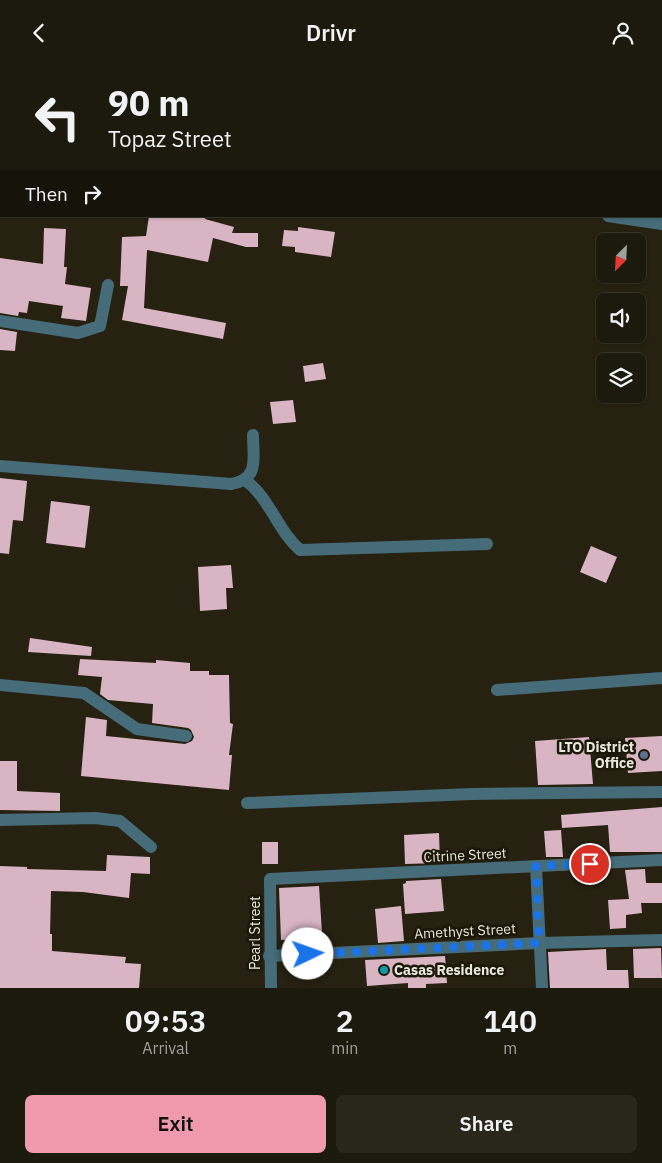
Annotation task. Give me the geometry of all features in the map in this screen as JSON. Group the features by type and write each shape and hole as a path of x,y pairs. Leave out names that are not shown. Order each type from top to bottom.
{"street":[{"path":"615,217 662,224"},
{"path":"0,321 78,333 100,326 108,285"},
{"path":"0,467 231,484 245,480 253,467 253,435"},
{"path":"245,480 260,494 288,540 300,550 487,544"},
{"path":"497,690 662,678"},
{"path":"0,685 84,693 136,729 186,736"},
{"path":"248,803 472,794 662,793"},
{"path":"0,820 95,818 120,821 151,847"},
{"name":"Citrine Street","path":"270,879 662,860"},
{"path":"536,866 542,988"},
{"name":"Pearl Street","path":"270,879 270,988"},
{"name":"Amethyst Street","path":"269,956 539,943 662,940"}],"building":[{"path":"149,217 206,217 205,219 234,227 232,233 258,233 258,247 246,247 213,238 208,262 147,250 144,308 226,323 223,339 122,320 128,286 120,286 122,237 146,236"},
{"path":"298,227 335,232 331,257 295,252 295,247 282,246 284,230 298,231"},
{"path":"44,228 66,229 64,267 67,267 65,284 91,288 86,321 61,318 63,306 29,301 27,313 19,312 18,316 0,313 0,258 43,264"},
{"path":"0,329 17,332 15,351 0,350"},
{"path":"323,363 326,379 305,382 303,366"},
{"path":"293,400 296,422 273,424 270,402"},
{"path":"0,478 27,481 23,521 13,520 9,554 0,553"},
{"path":"51,501 90,506 85,548 46,543"},
{"path":"591,546 617,557 606,583 580,572"},
{"path":"231,565 233,588 226,588 227,609 200,611 198,567"},
{"path":"30,638 92,647 91,656 28,652"},
{"path":"80,659 156,663 156,660 190,663 190,671 209,671 209,675 229,675 230,723 233,724 229,755 232,755 229,790 81,776 86,717 107,720 106,736 185,744 192,741 194,737 188,728 152,723 153,704 108,700 100,694 102,677 78,675"},
{"name":"LTO District Office","path":"662,736 662,771 628,773 625,738"},
{"path":"589,737 593,784 538,785 535,741"},
{"path":"0,761 17,761 17,791 60,793 60,811 0,810"},
{"path":"662,807 662,852 610,852 608,825 562,828 561,815"},
{"path":"561,830 563,857 546,857 544,831"},
{"path":"439,833 440,863 405,864 404,835"},
{"path":"262,842 278,842 278,864 262,864"},
{"path":"107,855 150,857 150,874 131,873 129,898 83,892 51,891 50,934 52,934 52,951 126,957 125,963 141,964 139,988 0,988 0,866 27,867 27,869 106,871"},
{"path":"645,869 646,883 662,883 662,903 641,903 642,913 626,915 626,928 610,929 608,900 629,899 625,870"},
{"path":"441,879 444,911 405,914 403,884 406,881"},
{"path":"319,886 322,933 304,934 305,939 281,940 279,888"},
{"path":"401,906 404,941 378,943 375,909"},
{"path":"661,948 662,978 634,978 633,949"},
{"path":"606,949 607,970 628,970 629,988 550,988 548,952"},
{"path":"445,956 447,983 426,984 426,988 408,988 408,983 367,986 365,960"}],"place":[{"name":"LTO District Office","path":"644,755"},
{"name":"Casas Residence","path":"384,970"}],"route":[{"path":"308,954 539,943 536,866 590,864"}]}
